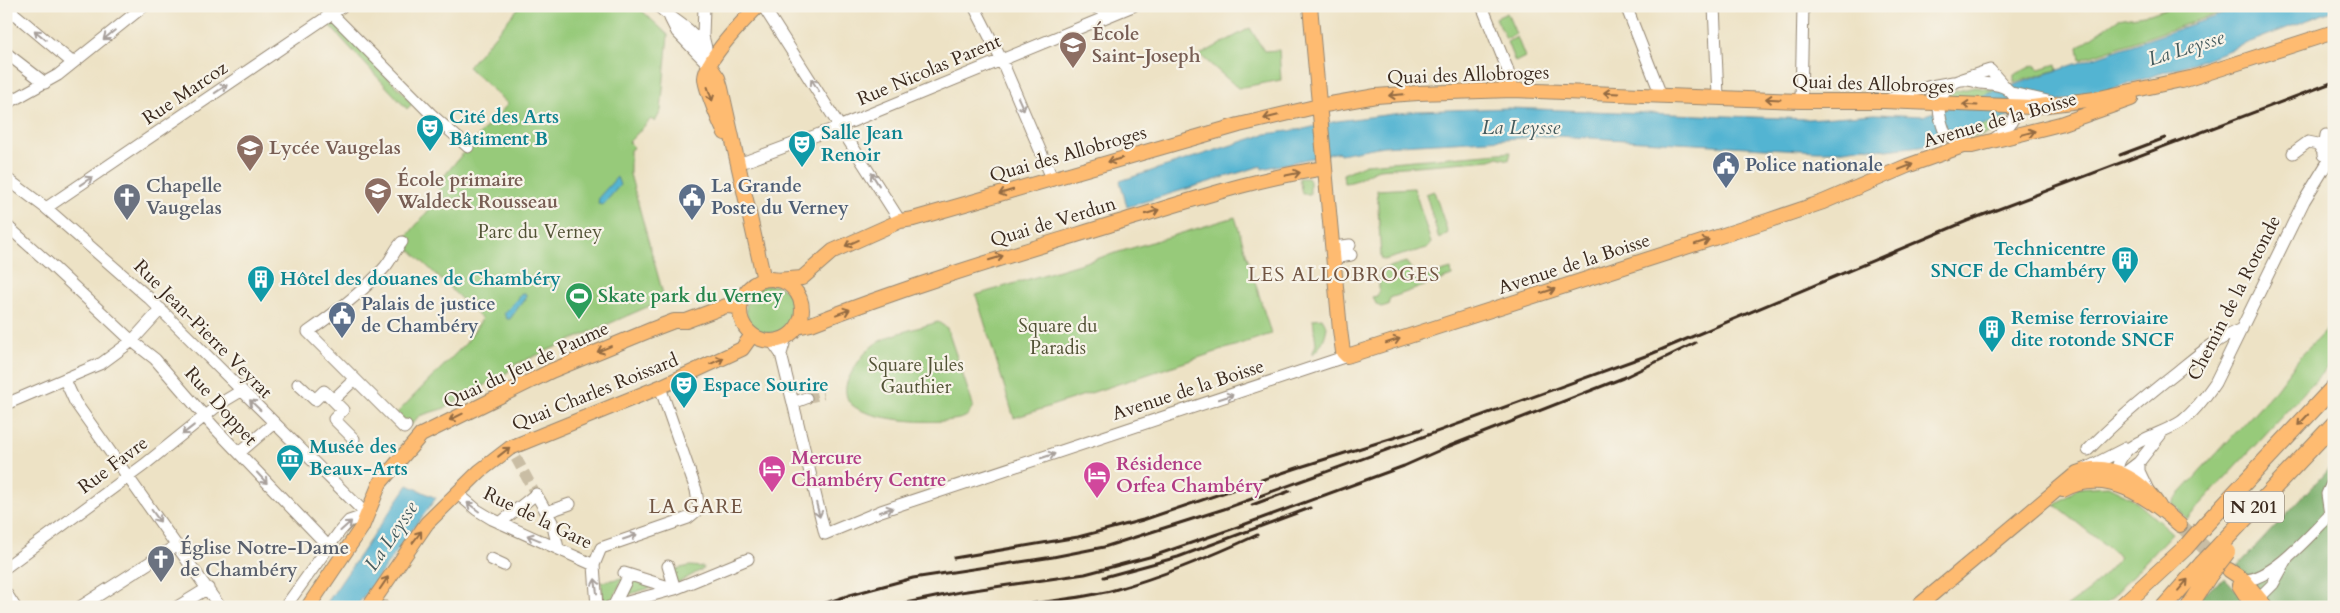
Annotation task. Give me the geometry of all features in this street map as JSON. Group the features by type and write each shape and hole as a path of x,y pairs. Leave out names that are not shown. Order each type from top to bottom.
{"highway":[{"name":"N 201","path":"2134,607 2204,526 2334,387"},
{"name":"N 201","path":"2206,569 2289,470 2334,424"},
{"path":"2121,607 2184,550"},
{"path":"2164,607 2206,569"},
{"path":"2189,607 2206,569"}],"main road":[{"path":"758,6 731,35 709,65 705,79 720,123 732,143 770,280"},
{"path":"1310,6 1340,330 1343,352 1346,356"},
{"name":"Avenue de la Boisse","path":"1346,356 1823,202 1908,166 1963,146 1972,146 1994,139 2012,137 2060,124 2190,78 2334,32"},
{"name":"Quai des Allobroges","path":"770,280 802,278 833,251 900,221 913,220 1239,125 1319,106 1376,96 1418,92 1513,90 1718,96 1801,101 1884,101 1938,104 2012,96 2048,106 2071,103 2190,78"},
{"name":"Quai de Verdun","path":"797,327 811,324 944,275 1002,256 1324,161"},
{"path":"770,280 789,286 799,299 801,314 797,327 786,337 772,341 762,340 752,335 742,322 740,307 746,292 770,280"},
{"name":"Quai du Jeu de Paume","path":"308,607 356,538 380,483 421,435 544,375 653,329 674,321 686,321 726,306 740,307"},
{"name":"Quai Charles Roissard","path":"368,607 418,535 480,471 517,444 660,387 742,349 752,335"},
{"path":"2085,469 2096,468 2116,479 2159,506 2180,525"},
{"name":"Chemin de la Rotonde","path":"1917,607 2051,496 2069,478 2085,469"},
{"path":"2116,479 2150,494 2159,506"},
{"name":"Chemin de la Rotonde","path":"2051,496 2084,481 2116,479"}],"street":[{"path":"6,104 45,83 144,6"},
{"name":"Rue Marcoz","path":"46,208 328,10 343,6"},
{"path":"658,6 670,18 681,23 699,42 709,65"},
{"path":"704,6 703,36 709,65"},
{"path":"763,6 900,221"},
{"path":"974,6 1001,60 1052,178"},
{"path":"1093,6 1111,15"},
{"name":"Rue Nicolas Parent","path":"737,162 747,161 841,126 1133,6"},
{"path":"1482,6 1507,68 1513,90"},
{"path":"1626,6 1659,90 1658,95"},
{"path":"1714,6 1718,96"},
{"path":"1801,101 1803,6"},
{"path":"6,7 73,63"},
{"path":"328,10 431,114 468,147"},
{"path":"6,54 45,83"},
{"path":"1884,101 1931,86 1959,81 2012,96 2014,118 2010,125 1994,139"},
{"path":"1959,81 1943,92 1938,104 1944,133 1963,146"},
{"name":"Chemin de la Rotonde","path":"2085,469 2128,447 2162,433 2183,420 2215,383 2274,261 2324,167 2329,152 2326,135"},
{"path":"2293,153 2308,142 2318,144 2329,152"},
{"name":"Rue Jean-Pierre Veyrat","path":"6,178 46,208 161,309 367,515"},
{"name":"Rue Doppet","path":"8,227 132,341 150,353 205,417 329,547"},
{"path":"402,242 395,249 386,265 359,292 308,332 404,428 406,426"},
{"path":"1332,252 1351,250"},
{"path":"6,404 102,363 132,341 161,309"},
{"path":"2088,450 2109,428 2143,399 2217,340 2242,329"},
{"path":"781,354 786,337"},
{"path":"772,341 781,354 793,403 806,398"},
{"name":"Avenue de la Boisse","path":"793,403 825,534 881,511 1346,356"},
{"path":"333,400 355,379"},
{"path":"65,380 75,402 220,607"},
{"path":"298,384 315,400 324,391 343,410 334,419 354,439"},
{"path":"594,564 601,548 688,518 698,511 699,505 694,482 660,387"},
{"name":"Rue Favre","path":"6,567 127,477 221,403 241,391"},
{"path":"239,453 274,423"},
{"name":"Chemin de la Rotonde","path":"2116,479 2139,462 2162,433"},
{"path":"2116,479 2121,454 2128,447"},
{"path":"2139,462 2139,472 2150,494"},
{"path":"2253,593 2332,515 2327,494 2334,479"},
{"name":"Rue de la Gare","path":"457,493 477,510 500,523 594,564 597,607"},
{"path":"500,523 535,493 552,522 558,548"},
{"path":"547,512 570,504"},
{"path":"285,607 349,521 367,515"},
{"path":"80,607 177,545"},
{"path":"2253,593 2273,584 2291,554"},
{"path":"491,559 504,565"},
{"path":"612,606 675,589 748,560"},
{"path":"668,566 675,589"},
{"path":"612,606 627,574 675,589"},
{"path":"177,607 208,588"},
{"path":"6,593 14,605"}],"green space":[{"name":"Parc du Verney","path":"520,6 637,6 668,35 661,111 655,122 651,119 629,142 634,147 630,150 630,174 663,294 661,301 512,366 508,372 445,408 419,416 410,426 397,413 466,343 482,319 402,242 443,193 436,186 468,147 508,104 468,67"},
{"path":"2173,6 2241,6 2080,60 2078,47 2118,19 2150,14"},
{"path":"1507,13 1516,34 1506,39 1496,18"},
{"path":"334,21 413,103 407,109 329,25"},
{"path":"1250,28 1264,51 1279,50 1281,80 1238,88 1200,55"},
{"path":"1517,37 1525,57 1515,62 1507,42"},
{"path":"2056,64 2057,70 2014,83 2014,75 2034,65 2040,69"},
{"path":"1975,87 1996,90 2005,99 1946,99 1948,93"},
{"path":"2003,117 2007,120 1988,134 1966,137 1958,136 1951,132"},
{"path":"1511,152 1509,160 1498,157 1491,160 1379,169 1354,181 1344,183 1343,174 1366,164"},
{"path":"1299,178 1308,178 1310,181 1310,194 1302,194"},
{"path":"1414,188 1431,243 1427,248 1384,260 1381,258 1377,190"},
{"path":"1434,191 1448,233 1439,239 1426,194"},
{"name":"Square du Paradis","path":"1235,217 1271,334 1014,418 976,295"},
{"path":"1406,262 1412,270 1415,280 1451,269 1452,276 1390,298 1388,305 1381,307 1377,305 1372,297 1377,296 1379,292 1379,270"},
{"path":"765,285 775,285 784,289 790,295 794,309 790,323 784,329 775,333 765,333 756,329 750,323 746,314 746,304 750,295 756,289"},
{"path":"1322,318 1327,327 1325,335 1320,346 1312,355 1316,344 1313,319"},
{"name":"Square Jules Gauthier","path":"938,322 947,328 973,405 967,416 955,420 940,421 903,420 868,413 855,407 848,400 846,385 854,368 872,346 894,335"},
{"path":"2334,322 2334,360 2187,519 2172,502 2276,389 2300,357"},
{"path":"2334,463 2334,607 2270,607 2236,568"},
{"path":"2108,486 2132,498 2172,533 2103,607 2066,607 2091,589 2120,557 2055,505 2078,488"},
{"path":"690,566 703,567 703,569 676,584 671,570"},
{"path":"623,578 613,599 604,602 601,582"},
{"path":"2225,578 2252,607 2184,607"},
{"path":"630,579 653,587 621,597"}],"water":[{"name":"La Leysse","path":"2246,6 2334,6 2334,10 2211,57 2089,97 2067,99 1931,141 1928,145 1887,150 1865,147 1837,151 1817,151 1556,136 1383,146 1340,154 1339,152 1262,169 1261,166 1127,207 1120,181 1266,134 1304,129 1337,121 1417,111 1508,108 1808,119 1875,114 1923,116"},
{"path":"617,177 620,185 603,205 598,204 599,197"},
{"path":"522,293 526,294 526,297 510,319 507,319 504,314"},
{"name":"La Leysse","path":"408,485 436,498 356,607 324,607"}],"tunnel":[{"path":"806,398 823,394"},
{"path":"516,458 534,491"},
{"path":"2180,525 2219,561"},
{"path":"376,604 394,607"}],"railway":[{"path":"814,607 913,578 1053,557 1104,547 1224,509 1651,354 1967,221 2334,82"},
{"path":"2120,155 2165,138"},
{"path":"886,607 960,592 1085,574 1153,556 1404,466 1447,447 1623,378 1695,343"},
{"path":"954,558 1078,537 1143,520 1297,468 1422,429"},
{"path":"1252,505 1290,491"},
{"path":"1104,577 1178,557 1310,508"},
{"path":"1011,607 1075,598 1114,590 1186,566 1257,535"}],"place":[{"name":"École Saint-Joseph","path":"1073,69"},
{"name":"Cité des Arts Bâtiment B","path":"430,152"},
{"name":"Salle Jean Renoir","path":"802,168"},
{"name":"Lycée Vaugelas","path":"250,172"},
{"name":"Police nationale","path":"1726,189"},
{"name":"École primaire Waldeck Rousseau","path":"378,215"},
{"name":"Chapelle Vaugelas","path":"127,221"},
{"name":"La Grande Poste du Verney","path":"692,221"},
{"name":"Technicentre SNCF de Chambéry","path":"2125,284"},
{"name":"Hôtel des douanes de Chambéry","path":"261,303"},
{"name":"Skate park du Verney","path":"579,320"},
{"name":"Palais de justice de Chambéry","path":"342,339"},
{"name":"Remise ferroviaire dite rotonde SNCF","path":"1992,353"},
{"name":"Espace Sourire","path":"684,409"},
{"name":"Musée des Beaux-Arts","path":"290,482"},
{"name":"Mercure Chambéry Centre","path":"772,493"},
{"name":"Résidence Orfea Chambéry","path":"1097,499"},
{"name":"Église Notre-Dame de Chambéry","path":"161,583"}],"district":[{"name":"LES ALLOBROGES","path":"1344,274"},
{"name":"LA GARE","path":"696,506"}]}
